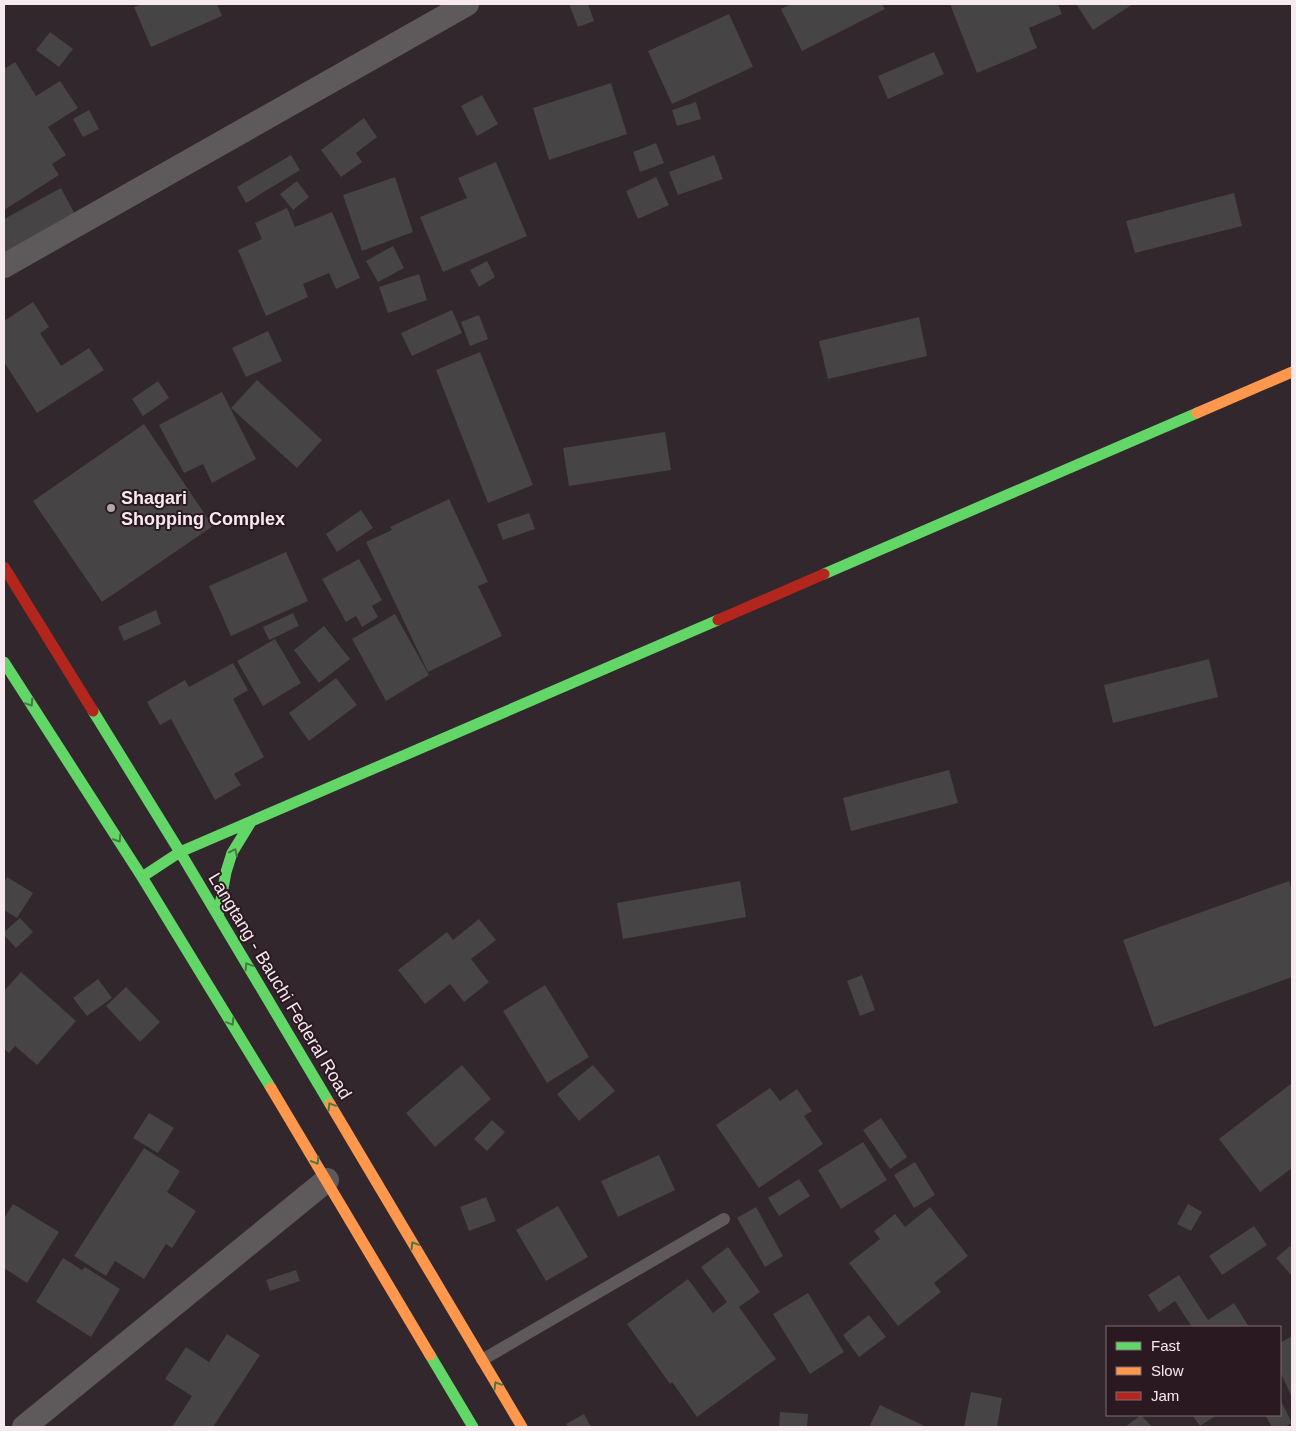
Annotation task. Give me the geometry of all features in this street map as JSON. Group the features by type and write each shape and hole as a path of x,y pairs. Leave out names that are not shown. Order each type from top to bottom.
{"main road":[{"path":"142,877 180,852 1292,372"},
{"name":"Langtang - Bauchi Federal Road","path":"4,567 180,852 522,1427"},
{"path":"4,662 142,877 327,1180 473,1427"},
{"path":"218,916 226,872 232,853 251,822"}],"street":[{"path":"4,266 467,4"},
{"path":"24,1427 327,1180"}],"lane":[{"path":"482,1360 724,1219"}],"building":[{"path":"142,4 217,4 222,16 151,47 134,7"},
{"path":"569,4 588,4 594,21 578,27"},
{"path":"791,4 882,4 885,9 802,51 781,9"},
{"path":"950,4 1058,4 1062,14 1029,28 1037,48 977,73"},
{"path":"1076,4 1133,4 1093,30"},
{"path":"729,14 753,67 672,104 648,51"},
{"path":"50,32 73,49 59,67 36,50"},
{"path":"934,52 944,74 888,99 878,76"},
{"path":"15,62 36,96 60,81 78,108 48,127 66,155 52,164 59,175 4,210 4,65 6,68"},
{"path":"611,83 627,134 549,160 533,108"},
{"path":"482,95 498,124 477,136 461,106"},
{"path":"696,102 701,119 677,126 672,110"},
{"path":"89,110 99,129 83,137 73,119"},
{"path":"364,118 377,137 356,153 362,162 341,177 321,150"},
{"path":"656,143 664,163 640,172 633,152"},
{"path":"291,155 300,170 246,203 237,187"},
{"path":"714,155 723,179 678,195 669,172"},
{"path":"496,162 527,236 443,272 420,217 467,198 458,178"},
{"path":"395,177 413,232 362,251 343,195"},
{"path":"656,177 669,205 638,219 626,191"},
{"path":"297,181 309,197 293,210 280,194"},
{"path":"61,188 77,218 4,257 4,219"},
{"path":"1234,193 1242,226 1135,253 1126,221"},
{"path":"287,208 295,227 332,212 360,278 336,289 329,273 303,284 308,297 266,316 238,250 262,239 255,223"},
{"path":"393,246 404,268 378,282 366,261"},
{"path":"487,261 495,277 479,287 470,270"},
{"path":"419,274 427,300 388,313 379,287"},
{"path":"33,302 49,327 40,333 61,366 89,348 104,370 37,413 4,362 4,321"},
{"path":"452,310 462,333 412,356 401,333"},
{"path":"479,315 488,339 470,346 461,322"},
{"path":"919,317 927,356 828,379 819,341"},
{"path":"268,331 282,361 246,377 232,348"},
{"path":"480,352 533,485 488,503 436,370"},
{"path":"257,380 322,440 297,468 231,408"},
{"path":"158,381 169,398 143,416 132,399"},
{"path":"222,392 256,459 212,483 203,464 184,473 159,425"},
{"path":"144,424 213,526 102,602 33,501"},
{"path":"665,432 671,470 569,486 563,448"},
{"path":"449,499 488,582 478,586 502,636 428,672 366,542 392,530 390,527"},
{"path":"361,510 373,528 337,552 326,534"},
{"path":"529,513 535,529 503,540 497,524"},
{"path":"286,552 308,601 231,636 209,586"},
{"path":"359,559 382,600 372,606 378,617 362,627 356,616 346,622 322,579"},
{"path":"156,610 161,624 124,641 118,627"},
{"path":"293,613 299,626 269,640 263,627"},
{"path":"395,614 429,675 386,701 352,639"},
{"path":"324,626 350,659 319,683 294,650"},
{"path":"275,639 301,683 263,706 237,661"},
{"path":"1209,659 1218,697 1113,723 1104,685"},
{"path":"233,663 248,690 233,699 264,757 234,774 241,785 215,800 171,719 160,725 147,702 185,680 189,687"},
{"path":"336,678 357,705 309,741 289,713"},
{"path":"949,770 958,803 851,831 843,798"},
{"path":"7,877 33,893 17,918 4,910 4,882"},
{"path":"740,881 746,917 623,939 617,903"},
{"path":"1289,881 1292,891 1292,977 1154,1027 1123,940"},
{"path":"20,918 33,932 16,948 4,935 4,932"},
{"path":"479,919 496,940 471,959 489,982 464,1002 450,984 425,1004 398,970 447,932 453,940"},
{"path":"21,972 76,1021 37,1065 15,1046 9,1053 4,1049 4,991"},
{"path":"862,975 875,1010 860,1016 847,981"},
{"path":"98,979 112,998 87,1016 73,998"},
{"path":"545,985 589,1057 547,1083 503,1011"},
{"path":"126,987 160,1022 140,1042 106,1006"},
{"path":"462,1065 491,1099 435,1147 406,1113"},
{"path":"593,1065 615,1091 579,1121 557,1094"},
{"path":"1292,1083 1292,1168 1260,1192 1219,1139"},
{"path":"770,1088 780,1101 797,1089 812,1111 804,1116 823,1144 759,1188 716,1125"},
{"path":"149,1113 174,1128 158,1153 133,1138"},
{"path":"881,1118 907,1157 890,1169 863,1130"},
{"path":"492,1120 505,1132 487,1151 474,1139"},
{"path":"863,1142 887,1180 841,1209 818,1170"},
{"path":"144,1148 180,1171 167,1192 196,1211 172,1248 166,1244 144,1279 115,1261 106,1276 74,1256"},
{"path":"659,1155 675,1190 618,1217 601,1181"},
{"path":"915,1162 935,1195 914,1208 894,1175"},
{"path":"799,1179 810,1196 779,1216 768,1198"},
{"path":"486,1197 496,1221 469,1231 460,1207"},
{"path":"13,1204 59,1232 27,1283 4,1268 4,1216"},
{"path":"1188,1204 1202,1212 1191,1231 1177,1224"},
{"path":"558,1206 588,1257 546,1281 516,1230"},
{"path":"756,1207 783,1256 765,1267 737,1218"},
{"path":"930,1207 968,1256 934,1283 941,1292 898,1326 849,1263 880,1239 874,1231 895,1214 905,1227"},
{"path":"1254,1226 1267,1245 1222,1275 1209,1256"},
{"path":"1290,1246 1292,1249 1292,1276 1276,1258"},
{"path":"728,1247 760,1292 739,1307 776,1359 697,1417 672,1382 670,1384 627,1324 688,1279 713,1313 727,1302 701,1267"},
{"path":"63,1258 82,1270 85,1267 120,1289 91,1337 36,1302"},
{"path":"296,1270 300,1281 270,1291 266,1280"},
{"path":"1179,1275 1208,1320 1234,1303 1248,1326 1191,1326 1175,1301 1159,1312 1148,1295"},
{"path":"808,1293 844,1352 810,1374 773,1314"},
{"path":"869,1315 886,1337 859,1357 843,1335"},
{"path":"227,1334 260,1355 213,1427 172,1427 192,1396 165,1379 186,1347 209,1362"},
{"path":"1292,1336 1292,1397 1281,1374 1281,1342"},
{"path":"971,1392 1002,1398 997,1427 964,1427"},
{"path":"1281,1401 1292,1423 1285,1427 1272,1427 1266,1416 1281,1416"},
{"path":"880,1405 927,1427 869,1427"},
{"path":"780,1412 808,1414 807,1427 779,1427"},
{"path":"584,1414 591,1427 568,1427 566,1424"},
{"path":"1142,1416 1152,1427 1125,1427"},
{"path":"1193,1416 1215,1416 1200,1426"}],"traffic: fast":[{"path":"824,574 1197,413"},
{"path":"142,877 180,852 718,620"},
{"path":"4,662 142,877 271,1088"},
{"path":"93,711 180,852 330,1104"},
{"path":"218,916 226,872 232,853 251,822"},
{"path":"430,1355 473,1427"}],"traffic: slow":[{"path":"1197,413 1292,372"},
{"path":"271,1088 430,1355"},
{"path":"330,1104 522,1427"}],"traffic: jam":[{"path":"4,567 93,711"},
{"path":"718,620 824,574"}],"place":[{"name":"Shagari Shopping Complex","path":"111,508"}]}
